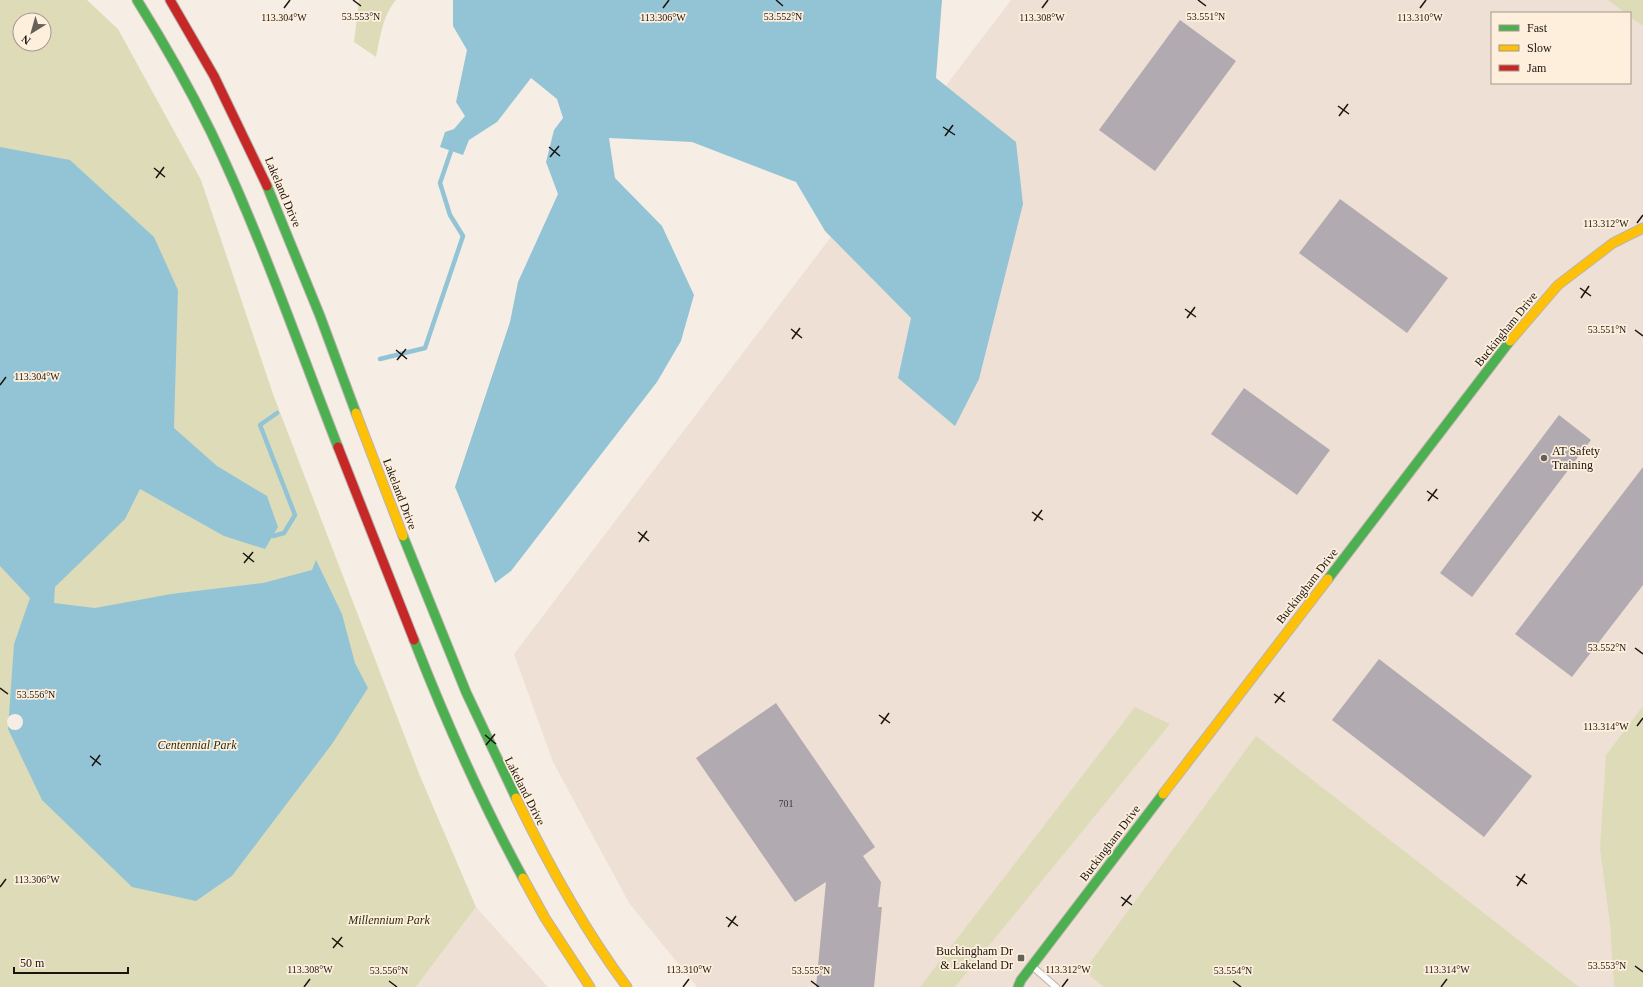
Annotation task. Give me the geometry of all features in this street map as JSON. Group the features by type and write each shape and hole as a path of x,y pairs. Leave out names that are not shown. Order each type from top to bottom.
{"main road":[{"path":"137,0 171,55 211,132 245,208 436,697 467,771 543,916 590,987"},
{"name":"Lakeland Drive","path":"170,0 216,78 247,138 299,264 454,665 499,767 571,905 611,967 627,987"},
{"name":"Buckingham Drive","path":"1019,983 1521,326 1558,285 1613,243 1643,228"}],"lane":[{"path":"1032,966 1056,987"}],"shaded area":[{"path":"1011,0 1643,0 1643,987 697,987 629,903 553,762 514,654"},
{"path":"476,907 548,987 416,987"}],"green space":[{"name":"Centennial Park","path":"0,0 87,0 118,29 201,180 273,394 420,776 476,907 416,987 0,987"},
{"path":"359,0 396,0 385,20 376,57 354,42"},
{"path":"1608,0 1643,0 1643,26 1631,18 1631,12 1624,12"},
{"path":"1643,706 1643,987 1614,987 1610,924 1600,849 1606,755"},
{"path":"1135,707 1170,724 955,987 920,987"},
{"path":"1256,736 1579,987 1104,987 1084,971"}],"water":[{"path":"453,0 942,0 936,78 1016,142 1023,204 979,379 955,426 898,378 911,318 825,231 796,182 692,142 609,138 615,178 662,226 694,295 681,341 657,382 511,571 495,583 455,487 510,322 518,282 558,194 546,162 554,130 563,118 557,99 531,78 497,122 469,140 463,155 440,147 445,132 454,129 465,116 456,102 467,50 453,26"},
{"path":"0,147 70,160 154,237 178,290 174,428 217,466 267,496 278,527 265,549 224,536 140,489 125,519 55,587 54,603 95,608 171,594 263,583 312,570 316,560 342,614 355,663 368,688 332,744 232,876 196,901 132,887 42,800 8,729 14,644 30,598 0,566"}],"pier":[{"path":"15,714 21,716 23,722 21,728 15,730 9,728 7,722 9,716"}],"building":[{"path":"1180,20 1236,61 1155,171 1099,130"},
{"path":"1340,199 1448,278 1407,333 1299,253"},
{"path":"1244,388 1330,450 1297,495 1211,434"},
{"path":"1559,415 1591,440 1472,597 1440,573"},
{"path":"1643,467 1643,585 1572,677 1515,634"},
{"path":"1379,659 1532,776 1484,837 1332,720"},
{"path":"776,703 875,847 863,856 881,882 878,907 882,907 874,987 816,987 826,882 795,902 696,758"}],"waterway":[{"path":"380,359 425,348 463,236 450,215 440,183 451,151"},
{"path":"273,536 284,533 295,515 260,425 277,413"}],"traffic: fast":[{"path":"137,0 185,82 229,171 278,288 338,447"},
{"path":"267,186 320,316 356,413"},
{"path":"1328,579 1510,341"},
{"path":"403,536 466,692 516,798"},
{"path":"414,640 465,761 523,878"},
{"path":"1018,987 1021,980 1163,794"}],"traffic: slow":[{"path":"1510,341 1558,285 1613,243 1643,228"},
{"path":"356,413 403,536"},
{"path":"1163,794 1328,579"},
{"path":"516,798 581,919 627,987"},
{"path":"523,878 545,918 590,987"}],"traffic: jam":[{"path":"170,0 214,76 267,186"},
{"path":"338,447 414,640"}],"place":[{"name":"AT Safety Training","path":"1544,458"},
{"name":"Buckingham Dr & Lakeland Dr","path":"1021,958"}],"park label":[{"name":"Millennium Park","path":"389,920"}]}
